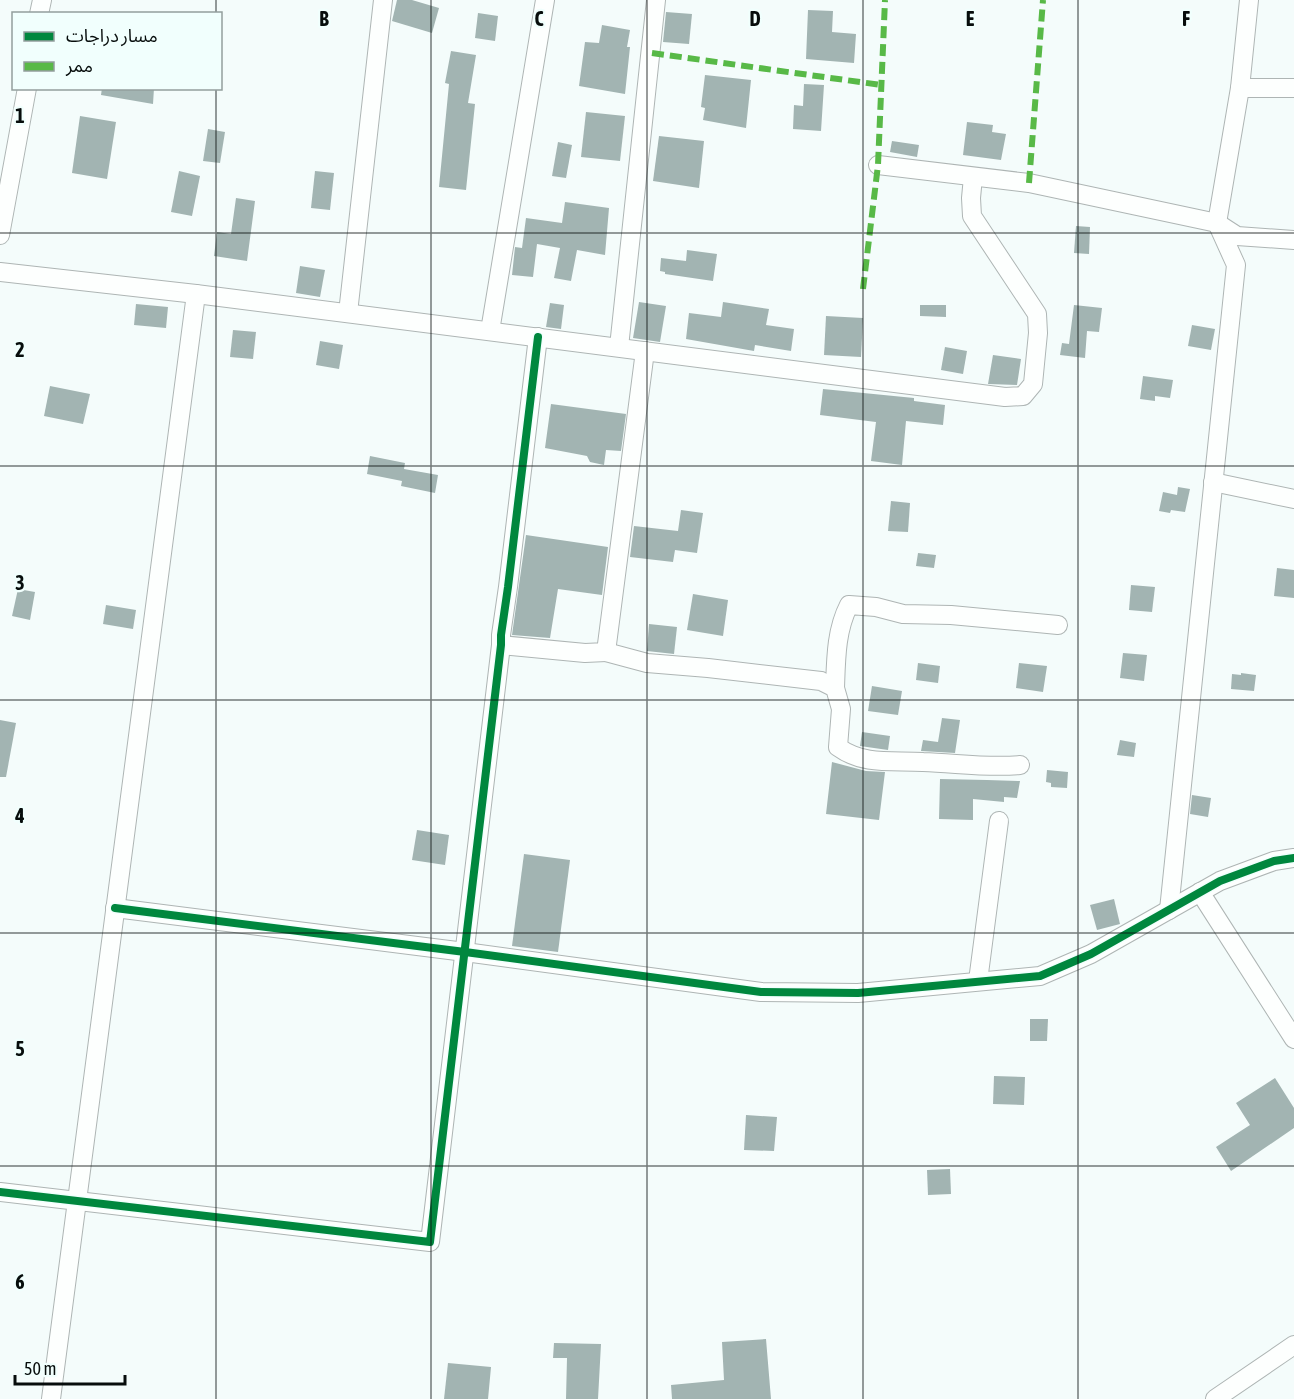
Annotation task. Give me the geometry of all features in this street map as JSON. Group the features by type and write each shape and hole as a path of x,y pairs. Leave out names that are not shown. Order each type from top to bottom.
{"street":[{"path":"348,314 383,0"},
{"path":"490,331 545,0"},
{"path":"619,347 656,0"},
{"path":"1169,910 1236,265 1217,223 1240,88 1249,0"},
{"path":"1240,88 1294,88"},
{"path":"0,235 27,90"},
{"path":"878,165 1029,183 1217,223 1237,236 1294,240"},
{"path":"0,272 196,294 1005,397 1023,396 1033,384 1037,352 1037,314 972,216 970,198 973,177"},
{"path":"51,1399 196,294"},
{"path":"0,1192 430,1242 538,337"},
{"path":"606,652 645,351"},
{"path":"1214,482 1294,499"},
{"path":"1020,765 990,767 922,762 881,762 849,754 838,747 841,709 835,688 842,619 849,605 876,607 903,614 951,615 1058,625"},
{"path":"501,645 585,653 606,652 647,663 821,681 835,688"},
{"path":"978,981 999,821"},
{"path":"115,908 761,992 858,993 1040,976 1091,954 1220,881 1274,861 1294,858"},
{"path":"1200,892 1294,1039"},
{"path":"1215,1399 1294,1345"}],"building":[{"path":"397,0 412,0 439,8 432,33 392,21"},
{"path":"808,10 833,11 832,32 856,34 854,63 806,59"},
{"path":"666,12 692,14 689,44 663,42"},
{"path":"478,13 498,16 495,41 475,38"},
{"path":"602,25 630,30 625,94 579,86 585,42 599,43"},
{"path":"451,51 476,55 468,103 475,104 466,190 439,187 449,84 445,83"},
{"path":"705,75 751,80 746,128 703,120 705,108 701,107"},
{"path":"804,84 824,85 821,131 793,129 794,105 803,106"},
{"path":"102,90 154,90 153,104 101,95"},
{"path":"586,112 625,116 620,161 581,157"},
{"path":"80,116 116,122 107,179 72,173"},
{"path":"967,122 993,125 992,132 1006,134 1001,160 963,155"},
{"path":"208,129 225,132 220,163 203,161"},
{"path":"659,136 704,141 699,188 653,181"},
{"path":"892,141 919,145 917,157 890,152"},
{"path":"558,142 572,145 566,178 552,176"},
{"path":"179,171 200,176 192,216 171,212"},
{"path":"315,171 334,173 330,210 311,208"},
{"path":"236,198 255,201 247,261 214,256 217,232 231,234"},
{"path":"565,202 609,208 605,255 577,250 571,281 554,278 560,248 537,244 533,277 512,275 515,247 522,248 526,218 562,223"},
{"path":"1076,226 1090,227 1089,254 1074,253"},
{"path":"687,250 717,254 713,281 665,274 660,271 661,258 686,261"},
{"path":"300,266 325,270 320,297 296,293"},
{"path":"639,302 666,306 660,342 633,338"},
{"path":"723,302 769,309 766,325 794,329 791,351 755,345 754,351 686,339 689,313 721,317"},
{"path":"550,303 564,305 561,329 546,327"},
{"path":"136,304 168,307 166,328 134,325"},
{"path":"920,305 946,305 946,317 920,316"},
{"path":"1074,305 1102,308 1099,332 1087,331 1085,358 1060,355 1062,343 1069,344"},
{"path":"826,316 863,318 861,357 824,355"},
{"path":"1192,325 1215,329 1211,350 1188,346"},
{"path":"233,330 256,332 253,359 230,357"},
{"path":"320,341 343,345 339,369 316,365"},
{"path":"945,347 967,351 963,374 941,370"},
{"path":"993,355 1021,359 1017,385 988,384"},
{"path":"1143,376 1173,380 1170,398 1155,396 1155,401 1140,399"},
{"path":"50,386 90,394 83,424 44,416"},
{"path":"823,389 914,398 914,401 945,405 943,425 906,421 902,465 871,461 876,422 820,415"},
{"path":"551,404 626,414 621,451 606,450 604,465 590,462 587,456 545,448"},
{"path":"370,456 405,463 404,469 438,475 435,493 401,486 402,481 367,474"},
{"path":"1178,487 1190,489 1185,512 1159,511 1163,492 1177,495"},
{"path":"891,501 910,503 908,532 888,531"},
{"path":"681,510 703,513 697,553 675,550 673,562 630,557 634,526 678,531"},
{"path":"526,535 608,547 602,595 558,589 550,638 512,635"},
{"path":"918,553 936,555 934,568 916,566"},
{"path":"1277,568 1294,570 1294,598 1274,596"},
{"path":"1131,585 1155,587 1152,612 1129,610"},
{"path":"18,589 35,592 30,620 12,616"},
{"path":"693,594 728,600 723,636 687,630"},
{"path":"106,605 136,610 133,629 103,624"},
{"path":"649,624 677,627 674,654 647,651"},
{"path":"1123,653 1147,655 1144,681 1120,678"},
{"path":"918,663 940,666 938,683 916,680"},
{"path":"1019,663 1047,666 1043,692 1016,688"},
{"path":"1241,673 1256,675 1254,691 1231,689 1232,674 1241,675"},
{"path":"872,686 902,691 898,715 868,711"},
{"path":"942,718 960,720 955,753 921,751 923,740 938,742"},
{"path":"0,720 16,723 6,777 0,777"},
{"path":"862,732 890,736 888,750 860,746"},
{"path":"1120,740 1136,743 1134,757 1117,755"},
{"path":"832,762 866,771 885,772 879,820 826,814"},
{"path":"1047,770 1068,772 1067,788 1051,787 1051,783 1046,782"},
{"path":"940,779 1020,781 1017,798 1004,797 1004,802 973,799 973,820 939,819"},
{"path":"1192,795 1211,798 1208,817 1190,814"},
{"path":"417,830 449,835 445,865 412,860"},
{"path":"524,854 570,860 558,952 512,946"},
{"path":"1114,899 1120,924 1097,930 1090,905"},
{"path":"1030,1019 1048,1019 1047,1041 1030,1041"},
{"path":"994,1076 1025,1077 1024,1105 993,1104"},
{"path":"1275,1078 1294,1108 1294,1128 1231,1171 1216,1147 1250,1125 1236,1103"},
{"path":"746,1115 777,1117 774,1151 744,1150"},
{"path":"950,1169 951,1194 928,1195 927,1170"},
{"path":"766,1339 771,1399 672,1399 671,1385 724,1380 722,1342"},
{"path":"554,1343 601,1344 598,1399 566,1399 567,1358 553,1358"},
{"path":"448,1363 491,1367 488,1399 444,1399"}],"marked path":[{"path":"863,289 878,165 885,0"},
{"path":"1029,183 1043,0"},
{"path":"652,53 881,85"}],"cycle path":[{"path":"0,1192 430,1242 538,337"},
{"path":"115,908 761,992 858,993 1040,976 1091,954 1220,881 1274,861 1294,858"}]}
